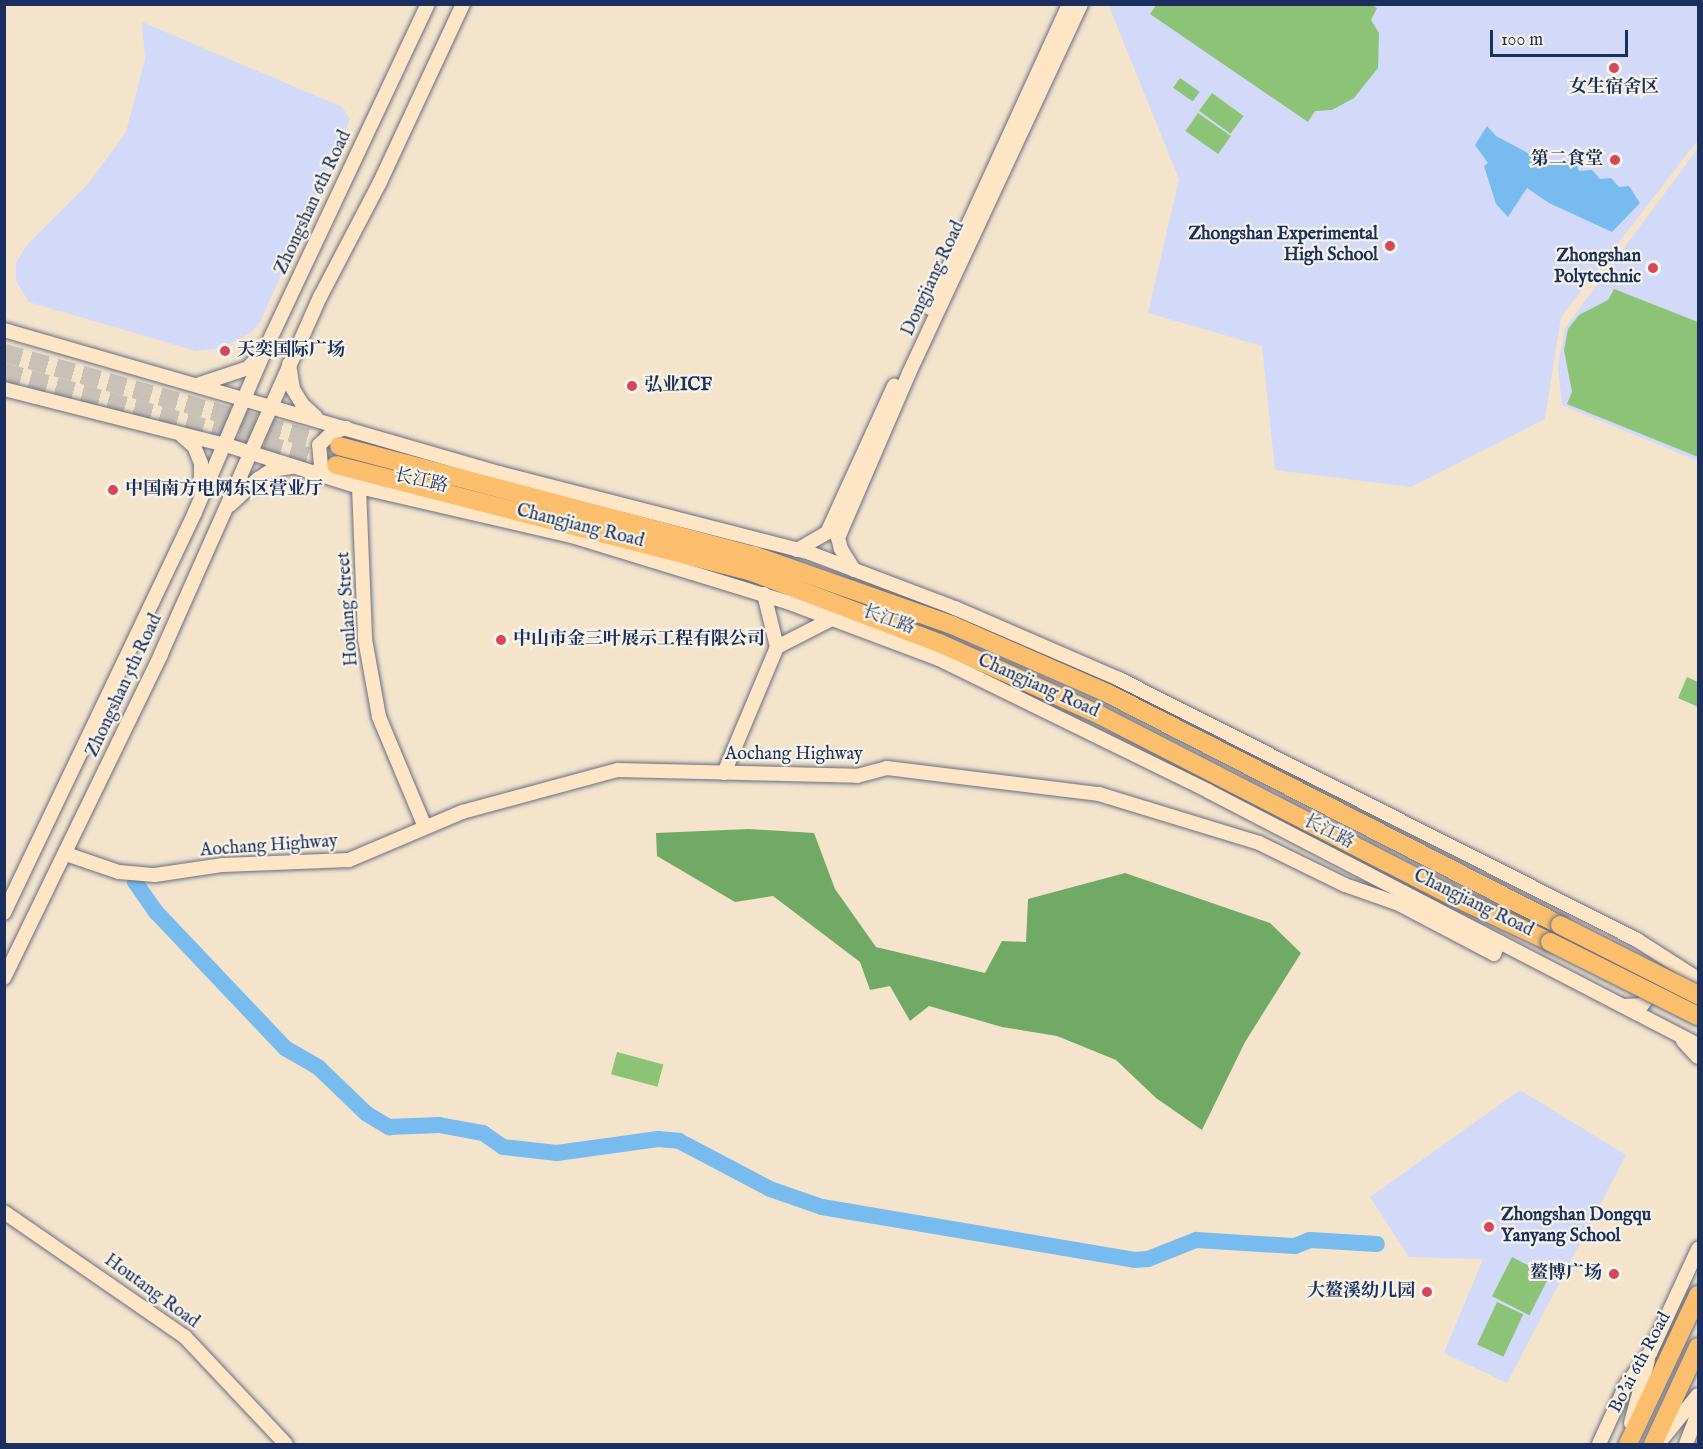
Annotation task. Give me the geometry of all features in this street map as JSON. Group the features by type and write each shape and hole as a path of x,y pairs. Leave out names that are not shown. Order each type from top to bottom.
{"highway":[{"name":"Changjiang Road","path":"339,446 753,555 952,625 1129,705 1449,871 1698,995"},
{"name":"Changjiang Road","path":"333,471 752,572 939,643 1107,718 1385,861 1698,1016"},
{"name":"Bo'ai 6th Road","path":"1627,1444 1698,1296"},
{"path":"1653,1444 1698,1347"}],"main road":[{"name":"Zhongshan 6th Road","path":"238,419 266,350 428,4"},
{"path":"269,406 463,4"},
{"name":"Dongjiang Road","path":"804,551 826,533 1069,4"},
{"name":"Dongjiang Road","path":"854,570 841,549 838,538 909,373 1081,4"},
{"name":"长江路","path":"4,330 346,428 804,551 838,563 1119,679 1652,951 1695,977"},
{"path":"198,384 248,368 266,350"},
{"path":"290,362 293,389 302,404 320,420"},
{"name":"长江路","path":"4,390 226,446 292,466 333,471 359,487 572,536 765,594 939,659 1295,836 1698,1045"},
{"name":"Zhongshan 5th Road","path":"4,978 66,854 269,406"},
{"name":"Zhongshan 5th Road","path":"4,913 238,419"},
{"path":"333,471 321,466 319,445 333,432 346,428"},
{"path":"179,434 194,446 201,463 200,502"},
{"path":"222,513 258,479 272,470 292,466"},
{"name":"Houlang Street","path":"359,487 366,639 379,717 425,827"},
{"path":"724,773 777,646 765,594"},
{"path":"777,646 832,620"},
{"name":"长江路","path":"1129,705 1229,735"},
{"path":"1107,718 1159,767"},
{"name":"Aochang Highway","path":"66,854 119,872 154,875 223,865 349,860 425,827 535,789 618,770 856,776 887,768 1099,794 1259,843 1345,885 1399,904 1494,954 1499,942"},
{"path":"1377,810 1449,871"},
{"path":"1295,836 1385,861"},
{"path":"1622,1006 1642,1005 1650,999 1662,974 1652,951"},
{"path":"1675,1034 1698,1057"},
{"name":"Houtang Road","path":"4,1212 185,1337 286,1444"},
{"name":"Bo'ai 6th Road","path":"1599,1444 1626,1384 1650,1353 1698,1249"},
{"path":"1627,1444 1650,1353"},
{"path":"1658,1444 1698,1395"},
{"path":"1686,1444 1698,1413"}],"shaded area":[{"name":"Zhongshan Experimental High School","path":"1108,4 1698,5 1698,140 1561,317 1545,419 1411,487 1275,470 1262,346 1148,313 1179,179"},
{"path":"142,22 342,107 350,119 261,320 252,332 221,348 196,351 29,302 16,281 16,263 26,246 89,183 126,132 145,59"},
{"name":"Zhongshan Polytechnic","path":"1698,148 1698,461 1562,405 1558,366 1565,328"},
{"name":"Zhongshan Dongqu Yanyang School","path":"1520,1090 1626,1155 1507,1383 1444,1353 1483,1259 1409,1257 1370,1197"}],"green space":[{"path":"1157,4 1372,5 1377,8 1371,20 1379,33 1378,68 1354,98 1332,110 1315,111 1308,122 1150,14"},
{"path":"1180,78 1200,92 1193,102 1173,88"},
{"path":"1212,93 1244,116 1231,134 1199,111"},
{"path":"1198,113 1231,136 1218,154 1185,131"},
{"name":"Zhongshan Polytechnic","path":"1614,289 1698,322 1698,457 1567,404 1572,392 1564,350 1568,329 1579,315 1608,300"},
{"path":"1687,677 1698,682 1698,707 1678,698"},
{"path":"749,829 814,833 835,889 876,947 985,973 1002,941 1026,942 1028,899 1125,873 1270,923 1301,953 1245,1042 1202,1130 1156,1098 1116,1060 1057,1036 1002,1027 929,1006 910,1021 890,986 870,990 860,962 773,896 735,902 657,856 656,833"},
{"path":"617,1052 663,1064 657,1087 611,1074"},
{"path":"1512,1257 1549,1276 1529,1315 1492,1296"},
{"path":"1497,1302 1523,1314 1503,1357 1477,1345"}],"water":[{"path":"1487,126 1496,136 1539,159 1557,164 1562,160 1575,161 1579,171 1592,170 1600,179 1611,178 1619,187 1629,186 1640,203 1612,232 1549,203 1527,188 1508,217 1496,204 1484,166 1488,163 1475,145"}],"waterway":[{"path":"135,882 157,913 285,1048 319,1068 367,1114 389,1127 439,1125 483,1133 503,1147 557,1153 658,1139 679,1141 770,1189 822,1207 1135,1260 1148,1259 1196,1240 1295,1246 1310,1240 1377,1244"}],"tunnel":[{"path":"4,353 338,446"},
{"path":"4,372 335,464"}],"place":[{"name":"女生宿舍区","path":"1614,68"},
{"name":"第二食堂","path":"1615,160"},
{"name":"Zhongshan Experimental High School","path":"1390,246"},
{"name":"Zhongshan Polytechnic","path":"1653,268"},
{"name":"天奕国际广场","path":"225,351"},
{"name":"弘业ICF","path":"632,386"},
{"name":"中国南方电网东区营业厅","path":"113,490"},
{"name":"中山市金三叶展示工程有限公司","path":"501,640"},
{"name":"Zhongshan Dongqu Yanyang School","path":"1489,1227"},
{"name":"鳌博广场","path":"1614,1274"},
{"name":"大鳌溪幼儿园","path":"1427,1292"}]}
